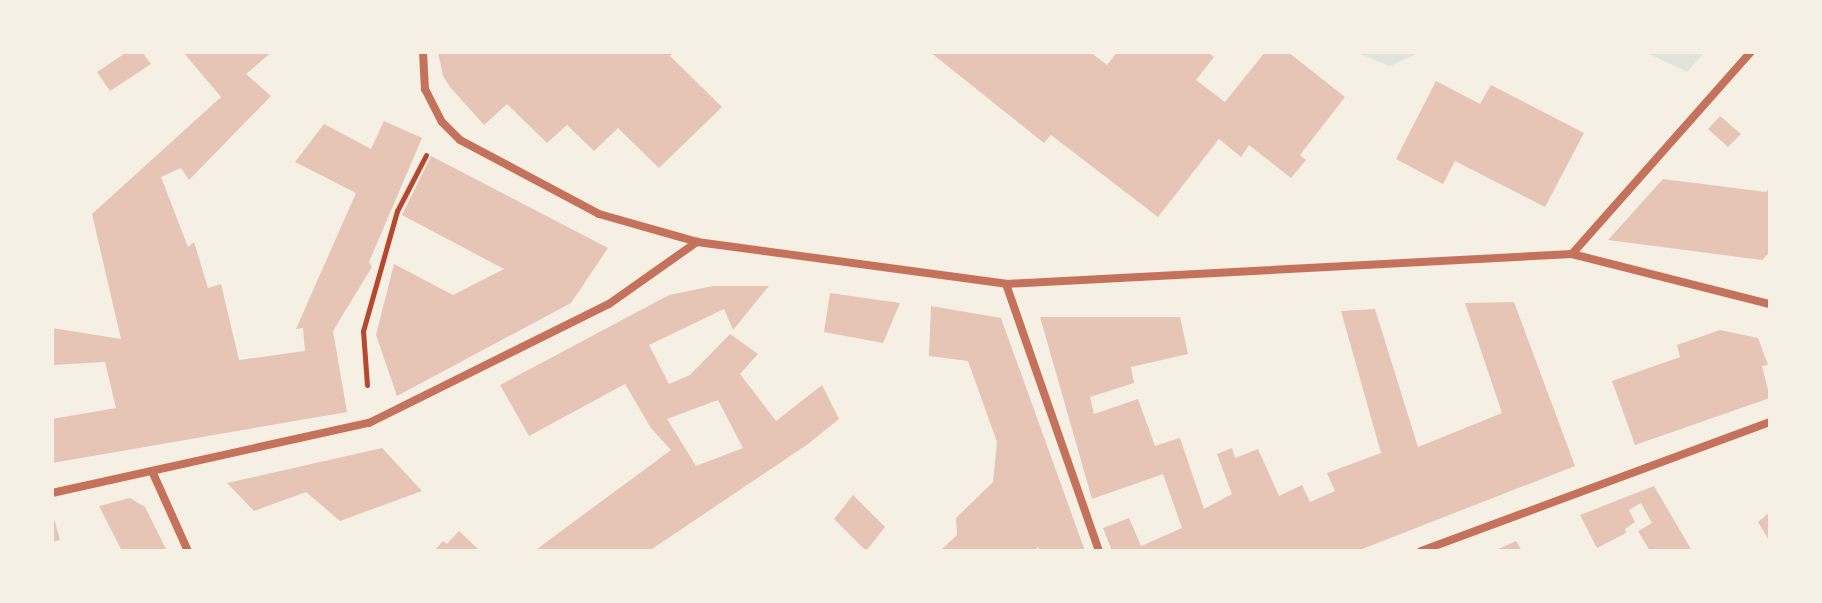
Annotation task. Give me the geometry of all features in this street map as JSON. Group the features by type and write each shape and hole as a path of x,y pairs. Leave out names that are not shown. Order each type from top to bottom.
{"street":[{"path":"423,52 425,89 442,122 460,140 599,214 697,242 1006,284 1572,254 1770,304"},
{"path":"1572,254 1751,52"},
{"path":"52,493 369,423 609,304 697,242"},
{"path":"1006,284 1099,551"},
{"path":"1421,551 1770,422"},
{"path":"152,471 188,551"}],"path":[{"path":"369,423 363,331 397,211 442,122"}],"shaded area":[{"path":"1355,52 1421,52 1390,66"},
{"path":"1645,52 1705,52 1687,72"}],"building":[{"path":"127,52 142,52 151,64 110,91 97,72"},
{"path":"183,52 272,52 246,74 271,96 189,180 181,168 161,177 188,247 194,242 208,288 221,284 239,360 305,351 303,328 296,329 356,193 295,162 324,124 371,149 384,121 422,138 369,262 372,267 333,331 347,412 52,463 52,419 116,408 105,362 52,365 52,328 121,339 92,214 221,97"},
{"path":"438,52 674,52 670,56 722,107 659,168 618,128 594,151 567,125 547,143 507,104 484,125 443,76"},
{"path":"930,52 1090,52 1107,65 1117,52 1208,52 1214,57 1196,80 1225,102 1265,52 1288,52 1345,97 1300,155 1306,160 1291,178 1249,145 1241,157 1219,139 1158,217 1051,135 1044,143"},
{"path":"1436,81 1480,104 1491,85 1584,133 1545,207 1455,161 1443,184 1396,159"},
{"path":"1720,116 1741,134 1728,147 1708,129"},
{"path":"431,156 608,248 571,303 397,396 376,335 394,264 453,295 504,269 402,215"},
{"path":"1663,179 1766,192 1770,188 1770,252 1762,260 1608,240"},
{"path":"713,286 769,286 733,330 724,309 649,345 669,384 690,375 730,334 758,354 740,374 776,421 822,385 839,419 808,444 649,551 540,551 537,549 671,450 651,428 625,384 529,436 500,385 669,295","holes":["718,400 743,448 696,466 667,419"]},
{"path":"830,293 900,303 883,343 824,332"},
{"path":"1514,302 1575,466 1357,551 1112,551 1103,528 1129,518 1141,546 1182,528 1163,474 1092,499 1040,317 1180,317 1188,354 1131,367 1134,383 1090,397 1094,414 1138,399 1155,446 1180,438 1204,509 1232,494 1217,454 1232,448 1235,458 1258,449 1279,496 1302,485 1310,502 1335,491 1327,473 1381,453 1341,311 1375,309 1418,447 1502,413 1465,303"},
{"path":"931,306 1001,318 1085,551 1041,551 1038,547 1034,551 940,551 957,535 956,518 993,482 997,442 968,361 929,356"},
{"path":"1720,330 1758,338 1768,365 1762,366 1770,398 1635,445 1612,381 1680,357 1677,345"},
{"path":"382,448 422,491 340,521 306,492 254,511 227,483"},
{"path":"1654,486 1692,551 1650,551 1638,531 1652,523 1641,503 1629,510 1635,522 1625,529 1626,533 1597,548 1580,515"},
{"path":"853,495 885,527 866,551 834,519"},
{"path":"130,498 145,507 167,551 122,551 99,506"},
{"path":"52,512 60,540 52,542"},
{"path":"1770,512 1770,542 1758,522"},
{"path":"459,531 480,551 434,551 443,541 447,544"},
{"path":"1516,541 1522,551 1494,551"}]}
